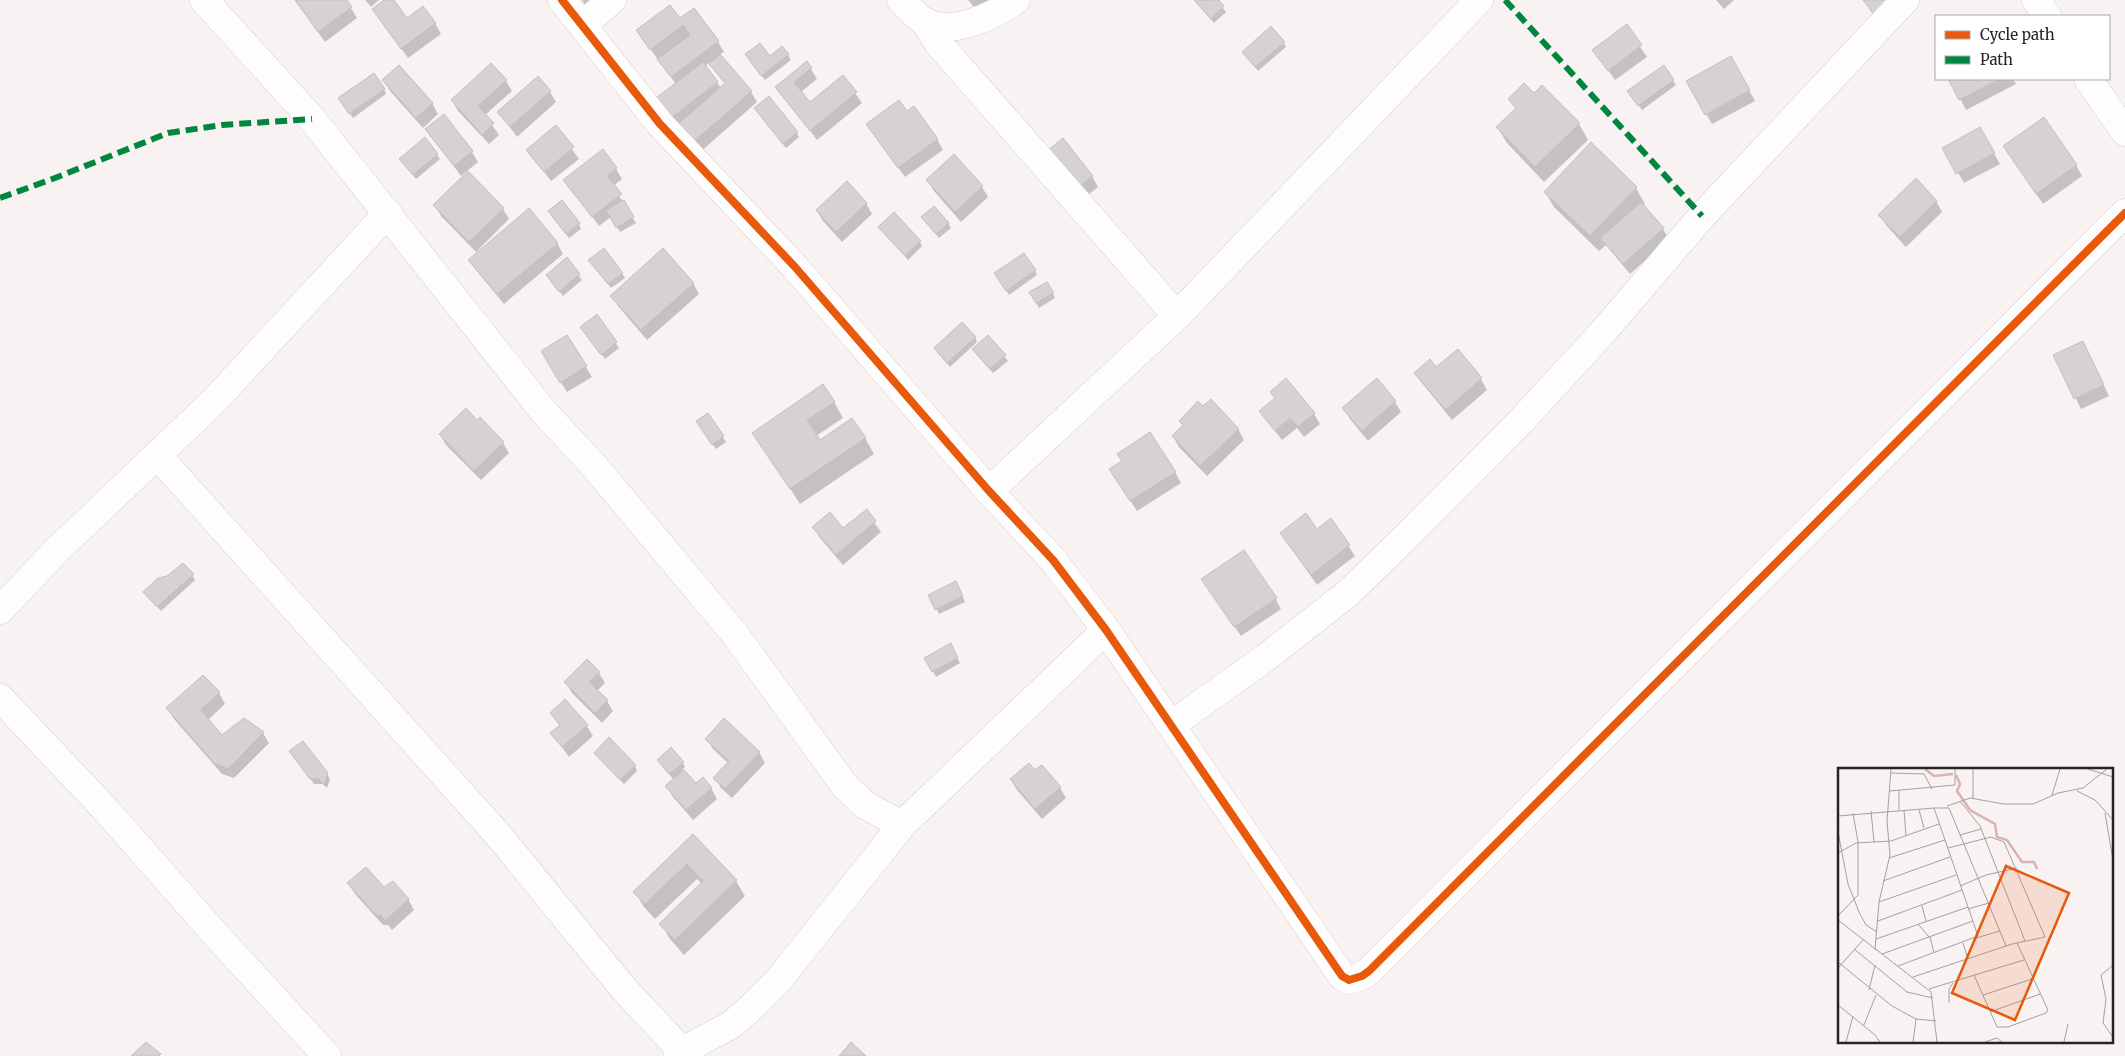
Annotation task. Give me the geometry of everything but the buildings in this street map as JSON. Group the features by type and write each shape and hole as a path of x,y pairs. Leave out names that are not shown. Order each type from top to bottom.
{"street":[{"path":"562,0 660,124 795,267 989,491 1053,560 1106,630 1342,976 1349,980 1362,976 2125,213"},
{"path":"582,24 612,0"},
{"path":"901,0 925,22 938,43 1177,316"},
{"path":"925,22 942,27 958,26 1004,9 1016,0"},
{"path":"989,491 1177,316 1479,0"},
{"path":"1171,725 1264,659 1347,594 1407,536 1520,422 1603,332 1702,216 1905,0"},
{"path":"2036,0 2045,15"},
{"path":"205,3 312,119 544,412 596,467 734,633 846,786 865,805 902,826"},
{"path":"2089,80 2125,132"},
{"path":"0,610 57,550 213,402 388,213"},
{"path":"158,456 499,836 624,989 680,1054 730,1025 766,994 902,826 1106,630"},
{"path":"0,698 106,810 216,935 327,1056"}],"marked path":[{"path":"1505,0 1702,216"},
{"path":"0,198 168,133 222,125 312,119"}],"cycle path":[{"path":"562,0 660,124 795,267 989,491 1053,560 1106,630 1342,976 1349,980 1362,976 1369,971 2125,213"}]}
